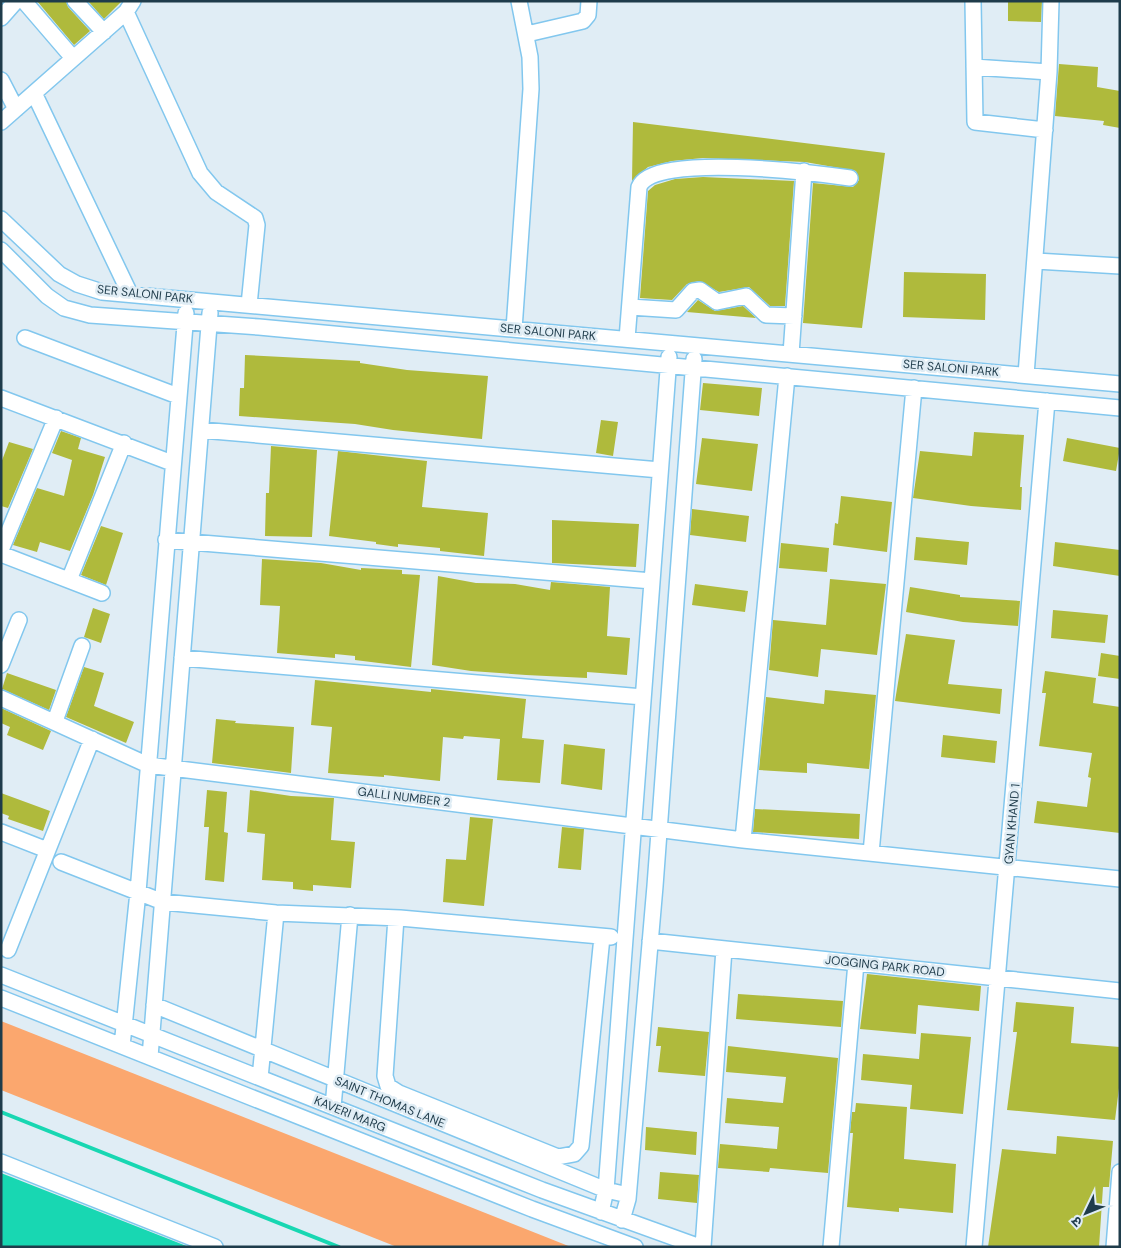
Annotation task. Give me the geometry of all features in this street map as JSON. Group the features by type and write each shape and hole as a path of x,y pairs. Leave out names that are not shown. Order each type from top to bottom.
{"street":[{"path":"1,18 16,1"},
{"path":"24,1 73,58"},
{"path":"75,1 104,32"},
{"path":"514,329 530,127 530,57 519,1"},
{"path":"527,34 583,21 588,15 588,1"},
{"path":"973,1 975,122 1045,130"},
{"path":"1026,375 1049,72 1051,1"},
{"path":"1,122 104,32 129,7 200,173 216,192 255,218 257,225 249,305"},
{"path":"974,67 1049,72"},
{"path":"1,80 16,109"},
{"path":"34,93 130,294"},
{"path":"628,339 639,186 646,176 674,169 804,171 850,178"},
{"path":"791,354 804,171"},
{"name":"SER SALONI PARK","path":"1,219 59,274 78,284 102,292 1120,384"},
{"path":"1,250 47,296 64,308 90,315 209,323 1120,408"},
{"path":"1036,261 1120,266"},
{"path":"630,307 676,310 696,290 717,302 746,296 766,315 794,316"},
{"path":"122,1046 138,892 187,299"},
{"path":"150,1057 211,302"},
{"path":"25,338 178,396"},
{"path":"601,1212 606,1190 670,343"},
{"path":"622,1220 628,1195 650,941 695,345"},
{"path":"743,840 787,376"},
{"path":"871,853 914,388"},
{"path":"1,398 124,443 172,463"},
{"name":"GYAN KHAND 1","path":"974,1247 999,978 1047,401"},
{"path":"1,550 56,418"},
{"path":"201,430 660,470"},
{"path":"68,580 124,443"},
{"path":"166,540 652,581"},
{"path":"1,554 102,593"},
{"path":"1,665 19,620"},
{"path":"55,721 82,646"},
{"path":"182,658 643,697"},
{"path":"1,698 55,721 148,766"},
{"path":"8,950 92,739"},
{"name":"GALLI NUMBER 2","path":"148,766 743,840 1120,879"},
{"path":"1,832 47,850"},
{"path":"61,862 163,902 276,913 396,918 625,939"},
{"path":"260,1078 276,913"},
{"path":"333,1107 350,915"},
{"path":"392,1096 385,1076 396,918"},
{"path":"571,1175 574,1154 581,1146 602,937"},
{"name":"JOGGING PARK ROAD","path":"650,941 1120,991"},
{"path":"701,1247 724,949"},
{"path":"831,1247 856,963"},
{"name":"KAVERI MARG","path":"1,975 503,1174 622,1220 701,1247"},
{"name":"KAVERI MARG","path":"1,998 150,1057 594,1240 635,1247"},
{"name":"SAINT THOMAS LANE","path":"154,1005 336,1079 392,1096 606,1190 628,1195"},
{"path":"503,1174 507,1145 558,1157 574,1154"},
{"path":"1,1162 215,1247"},
{"path":"1114,1247 1120,1172"}],"shaded area":[{"path":"1,1021 571,1247 397,1247 1,1090"},
{"path":"1,1173 189,1247 1,1247"}],"building":[{"path":"37,1 66,1 68,7 90,31 74,45"},
{"path":"88,1 122,1 104,19"},
{"path":"1008,1 1042,1 1041,22 1008,21"},
{"path":"1059,64 1098,67 1097,87 1120,91 1120,128 1103,125 1104,121 1055,116"},
{"path":"633,122 885,153 862,328 803,323 813,183 853,187 859,180 856,171 805,162 703,158 672,161 648,167 632,181"},
{"path":"703,177 794,181 785,306 770,306 749,287 719,292 699,281 687,284 672,300 640,298 648,191 655,185 675,179"},
{"path":"904,272 986,274 985,320 903,317"},
{"path":"698,300 715,311 743,306 756,318 687,312"},
{"path":"245,355 360,361 360,363 407,370 488,376 482,439 393,430 355,424 239,416 240,388 244,388"},
{"path":"703,383 762,388 759,416 700,410"},
{"path":"601,420 618,422 613,456 596,453"},
{"path":"61,431 81,438 78,449 105,457 93,495 70,551 40,542 37,552 13,545 37,488 64,496 72,460 52,453"},
{"path":"974,432 1024,435 1020,487 1022,487 1021,510 971,506 913,498 920,451 972,456"},
{"path":"702,438 758,444 752,491 696,484"},
{"path":"1067,438 1120,448 1116,471 1063,461"},
{"path":"9,442 33,449 8,508 1,506 1,463"},
{"path":"271,446 317,450 312,537 265,536 266,493 269,493"},
{"path":"338,451 427,461 422,507 488,513 484,556 440,551 440,548 398,544 398,547 329,536"},
{"path":"841,496 892,502 887,552 833,545 835,523 838,524"},
{"path":"692,509 749,516 746,542 690,535"},
{"path":"552,520 639,524 636,567 552,563"},
{"path":"101,526 123,533 106,585 81,575"},
{"path":"916,537 969,542 967,565 914,560"},
{"path":"1055,542 1120,550 1120,576 1053,566"},
{"path":"781,543 829,548 827,572 779,568"},
{"path":"262,559 321,563 361,570 361,568 402,570 402,574 420,575 411,667 355,660 355,656 335,654 335,658 277,653 280,606 260,605"},
{"path":"438,576 476,583 515,584 550,590 551,582 610,587 607,636 630,638 627,675 587,672 587,678 526,675 471,671 432,665"},
{"path":"830,579 886,584 877,655 821,649 818,677 769,670 773,620 826,625"},
{"path":"695,584 748,591 745,612 692,605"},
{"path":"910,587 960,595 960,597 1020,601 1018,626 963,622 906,612"},
{"path":"93,608 110,614 101,643 84,637"},
{"path":"1053,610 1108,615 1105,643 1051,638"},
{"path":"906,634 955,640 948,684 1002,689 1000,714 895,701"},
{"path":"1101,653 1120,656 1120,679 1098,676"},
{"path":"84,667 104,673 94,706 134,722 126,743 66,717"},
{"path":"1045,671 1096,678 1093,703 1120,707 1120,833 1034,823 1037,801 1087,807 1091,778 1088,777 1092,753 1039,746 1046,693 1042,693"},
{"path":"7,673 56,690 49,710 2,689"},
{"path":"315,680 431,692 431,689 526,699 522,738 544,740 540,783 497,780 500,739 464,736 463,739 443,737 440,781 384,775 384,777 328,773 332,727 311,725"},
{"path":"825,690 876,695 869,769 807,763 807,773 759,770 766,697 824,704"},
{"path":"1,708 51,731 43,750 7,735 10,727 1,723"},
{"path":"216,719 236,721 235,723 294,727 291,773 212,763"},
{"path":"943,735 997,741 995,763 941,757"},
{"path":"564,744 605,749 602,790 561,784"},
{"path":"207,790 227,792 224,832 228,833 224,882 205,880 209,827 204,827"},
{"path":"250,790 291,796 334,798 331,840 355,842 351,888 313,885 313,891 293,889 293,882 262,880 265,834 247,832"},
{"path":"1,793 50,811 43,831 8,819 9,816 1,813"},
{"path":"755,809 860,814 859,839 753,832"},
{"path":"470,817 493,819 484,906 443,902 446,859 466,860"},
{"path":"562,827 584,829 581,870 558,868"},
{"path":"867,974 981,986 979,1011 918,1005 916,1034 860,1029"},
{"path":"738,994 843,1001 841,1027 736,1019"},
{"path":"1016,1002 1074,1007 1071,1043 1120,1047 1120,1080 1115,1120 1007,1110 1017,1032 1013,1032"},
{"path":"658,1027 709,1032 705,1076 658,1072 661,1046 656,1046"},
{"path":"921,1033 971,1037 963,1114 910,1109 912,1085 861,1080 863,1054 919,1059"},
{"path":"728,1046 838,1058 828,1173 770,1168 769,1172 718,1168 720,1144 777,1149 779,1127 725,1123 727,1098 783,1103 786,1077 726,1072"},
{"path":"856,1103 907,1107 904,1159 956,1164 953,1213 899,1208 899,1212 847,1207 853,1133 850,1133 852,1112 855,1112"},
{"path":"646,1127 697,1132 696,1155 645,1150"},
{"path":"1057,1136 1113,1141 1109,1187 1103,1187 1099,1247 988,1247 1002,1149 1056,1154"},
{"path":"660,1172 699,1175 697,1203 658,1199"}],"waterway":[{"path":"1,1112 339,1247"}]}
